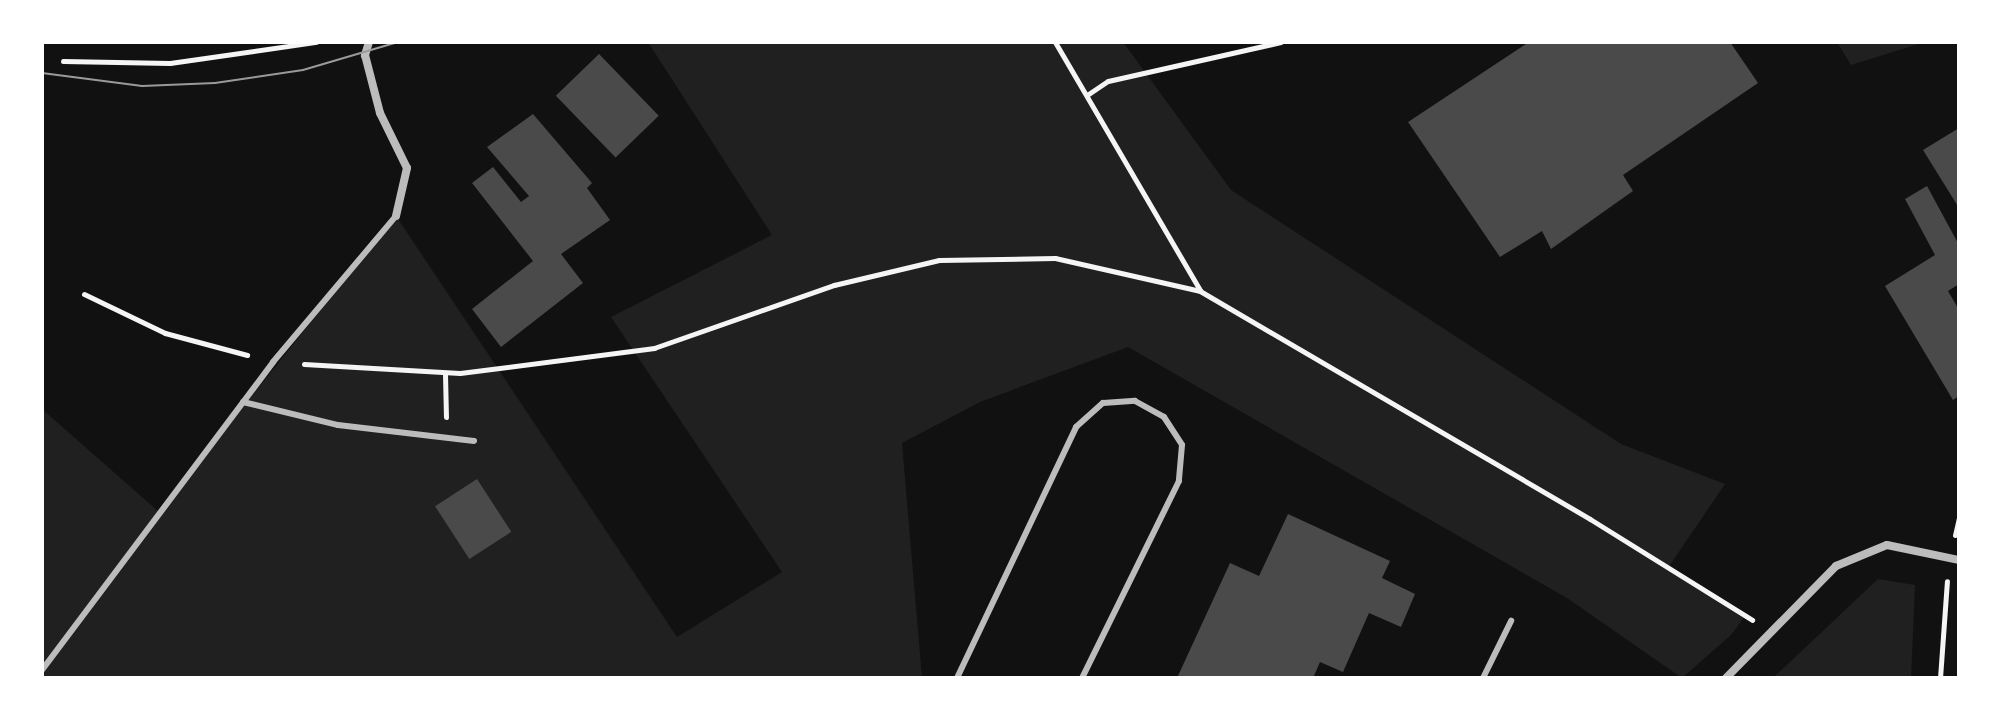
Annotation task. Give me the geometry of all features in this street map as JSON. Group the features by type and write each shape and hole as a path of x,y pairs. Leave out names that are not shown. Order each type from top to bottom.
{"street":[{"path":"369,42 365,55 380,113 407,168 396,216"},
{"path":"1726,678 1836,566 1887,545 1954,558"}],"lane":[{"path":"42,670 273,362 396,216"},
{"path":"957,678 1076,427 1103,403 1135,401 1164,417 1182,445 1179,481 1082,678"},
{"path":"243,402 338,425 474,441"},
{"path":"1483,678 1511,621"}],"path":[{"path":"63,61 170,63 316,42"},
{"path":"1055,42 1200,291"},
{"path":"1086,96 1108,81 1281,42"},
{"path":"84,294 165,333 273,362 445,374 654,348 834,285 939,260 1055,258 1200,291 1590,519 1772,633"},
{"path":"445,374 447,438"},
{"path":"1940,678 1959,517"}],"shaded area":[{"path":"648,42 1123,42 1231,190 1621,444 1725,484 1668,568 1745,616 1731,635 1682,678 1567,598 1128,347 980,402 902,443 922,678 42,678 42,409 159,512 396,216 677,637 782,572 611,317 772,235"},
{"path":"1837,42 1925,42 1851,65"},
{"path":"1878,579 1915,585 1911,678 1775,676"}],"building":[{"path":"1529,42 1730,42 1758,83 1623,175 1633,191 1551,249 1542,231 1500,257 1408,122"},
{"path":"599,54 659,116 616,158 556,96"},
{"path":"533,114 592,183 587,188 610,220 561,254 583,283 501,347 472,309 533,261 472,183 493,167 521,202 529,196 487,147"},
{"path":"1959,128 1959,208 1923,150"},
{"path":"1927,186 1959,245 1959,284 1948,291 1959,310 1959,396 1953,400 1885,286 1935,255 1905,199"},
{"path":"477,479 511,532 469,559 435,506"},
{"path":"1288,514 1390,561 1382,578 1415,594 1401,627 1369,613 1343,672 1320,662 1313,678 1177,678 1230,563 1259,576"}],"tram line":[{"path":"42,73 142,86 215,83 303,70 398,42"}]}
